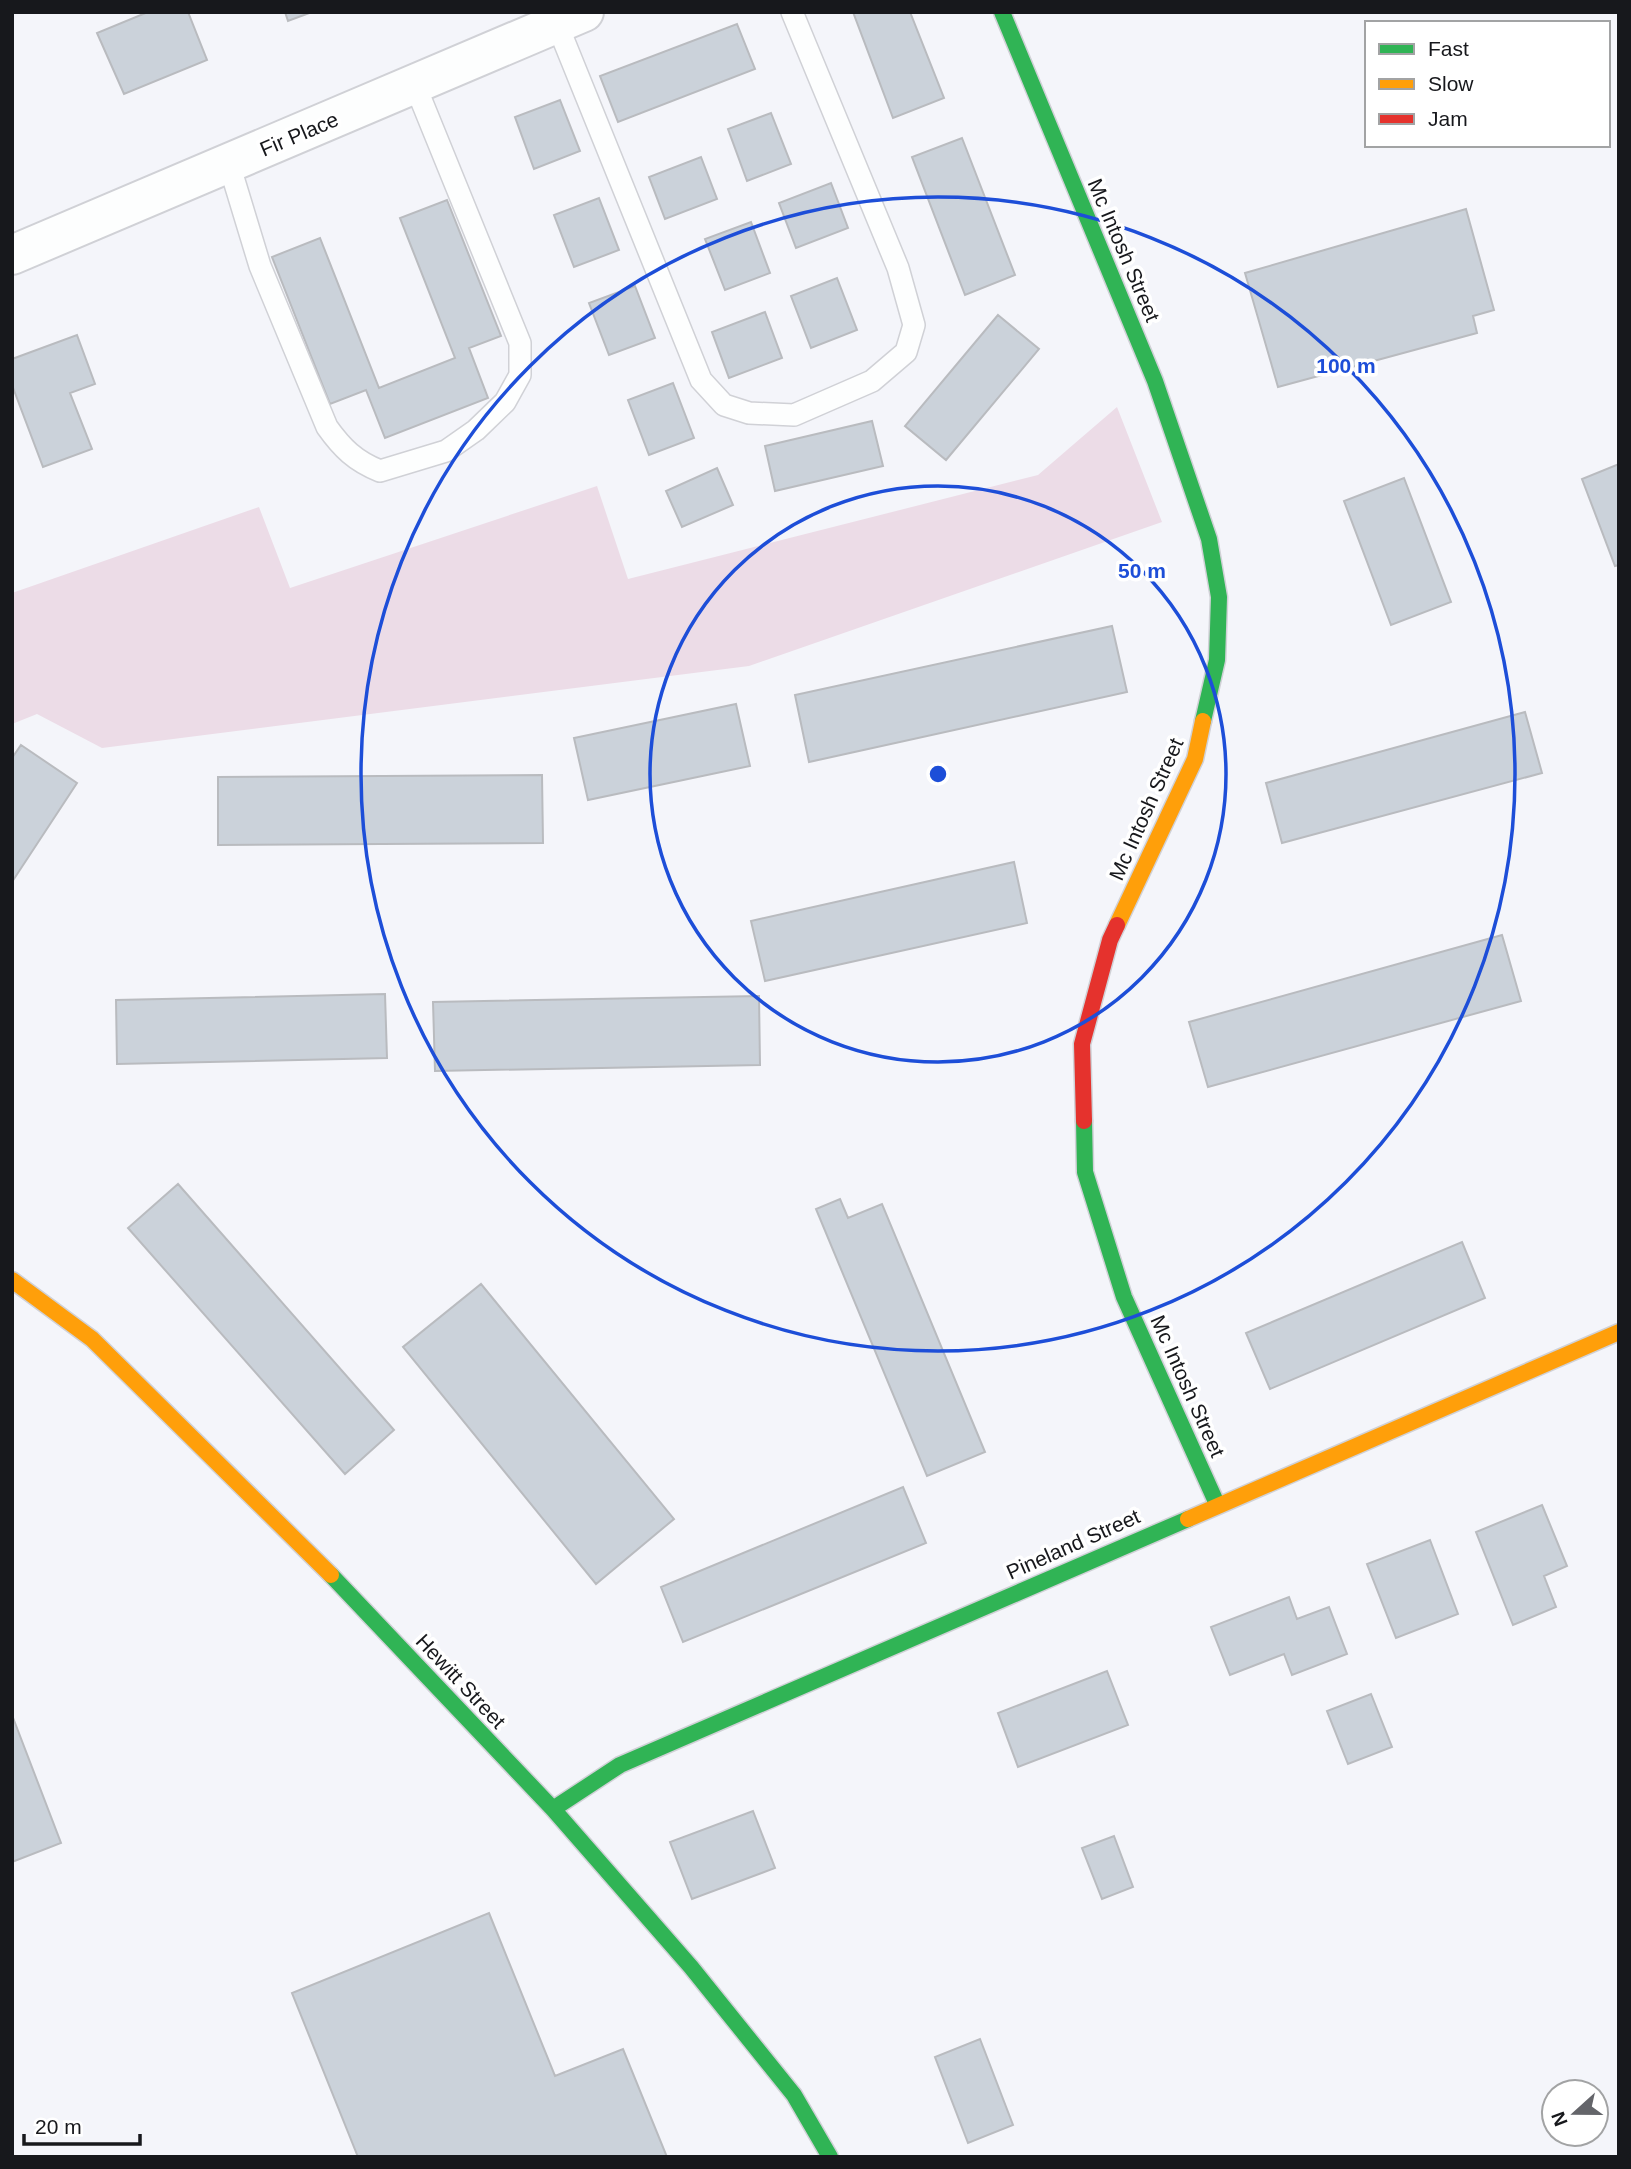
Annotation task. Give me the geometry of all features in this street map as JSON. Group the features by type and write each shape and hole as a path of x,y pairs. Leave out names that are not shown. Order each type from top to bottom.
{"street":[{"name":"Mc Intosh Street","path":"1002,12 1155,381 1209,539 1219,597 1217,660 1195,759 1110,940 1082,1044 1085,1172 1124,1297 1217,1504"},
{"name":"Fir Place","path":"12,255 571,18"},
{"name":"Hewitt Street","path":"12,1280 92,1339 274,1516 553,1809 700,1977 794,2095 830,2157"},
{"name":"Pineland Street","path":"553,1809 620,1765 1619,1332"}],"lane":[{"path":"571,18 701,380 724,405 750,413 794,415 872,381 906,352 915,325 898,268 792,12"},
{"path":"229,164 260,266 327,427 342,448 362,464 380,471 446,450 476,430 505,402 520,375 520,343 415,85"}],"shaded area":[{"path":"1117,407 1162,522 749,666 102,748 37,714 12,724 12,593 259,507 290,588 597,486 628,579 1038,475"}],"building":[{"path":"148,12 188,12 207,60 124,94 97,33"},
{"path":"285,12 312,12 288,21"},
{"path":"853,12 910,12 944,98 893,118"},
{"path":"737,24 755,69 618,122 600,76"},
{"path":"560,100 580,151 534,169 515,117"},
{"path":"771,113 791,164 747,181 728,129"},
{"path":"962,138 1015,275 965,295 912,157"},
{"path":"701,157 717,199 665,219 649,177"},
{"path":"831,183 848,228 796,248 779,203"},
{"path":"599,198 619,250 574,267 554,215"},
{"path":"447,200 501,336 469,348 488,398 385,438 366,390 330,404 272,257 320,238 379,388 455,358 400,218"},
{"path":"1466,209 1494,310 1473,316 1477,333 1278,387 1245,273"},
{"path":"751,222 770,273 725,290 705,239"},
{"path":"837,278 857,330 811,348 791,296"},
{"path":"635,286 655,338 609,355 589,303"},
{"path":"765,312 782,358 729,378 712,332"},
{"path":"998,315 1039,349 946,460 905,426"},
{"path":"77,335 95,384 70,393 92,449 43,467 12,385 12,359"},
{"path":"673,383 694,438 649,455 628,400"},
{"path":"872,421 883,466 775,491 765,446"},
{"path":"1619,464 1619,565 1615,566 1582,479"},
{"path":"717,468 733,505 682,527 666,491"},
{"path":"1404,478 1451,602 1391,625 1344,501"},
{"path":"1112,626 1127,692 809,762 795,695"},
{"path":"736,704 750,766 588,800 574,738"},
{"path":"1525,712 1542,773 1282,843 1266,783"},
{"path":"21,745 77,783 12,882 12,758"},
{"path":"542,775 543,843 218,845 218,777"},
{"path":"1014,862 1027,923 765,981 751,921"},
{"path":"1502,935 1521,1001 1208,1087 1189,1022"},
{"path":"385,994 387,1058 117,1064 116,1000"},
{"path":"759,996 760,1065 435,1071 433,1002"},
{"path":"178,1184 394,1430 345,1474 128,1228"},
{"path":"840,1199 848,1218 882,1204 985,1452 927,1476 816,1209"},
{"path":"1462,1242 1485,1298 1270,1389 1246,1333"},
{"path":"481,1284 674,1519 596,1584 403,1347"},
{"path":"903,1487 926,1543 683,1642 661,1587"},
{"path":"1542,1505 1567,1566 1544,1576 1556,1607 1513,1625 1476,1532"},
{"path":"1430,1540 1458,1614 1396,1638 1367,1564"},
{"path":"1289,1597 1297,1619 1329,1607 1347,1654 1292,1675 1284,1654 1230,1675 1211,1627"},
{"path":"1107,1671 1128,1725 1018,1767 998,1713"},
{"path":"1371,1694 1392,1747 1348,1764 1327,1711"},
{"path":"12,1715 61,1843 12,1862"},
{"path":"753,1811 775,1868 692,1899 670,1842"},
{"path":"1114,1836 1133,1887 1102,1899 1082,1848"},
{"path":"489,1913 555,2076 623,2049 667,2157 358,2157 292,1993"},
{"path":"980,2039 1013,2125 968,2143 935,2057"}],"traffic: fast":[{"path":"1002,12 1155,381 1209,539 1219,597 1217,660 1203,721"},
{"path":"1084,1121 1085,1172 1124,1297 1217,1504"},
{"path":"553,1809 620,1765 1188,1519"},
{"path":"331,1575 553,1809 691,1967 794,2095 830,2157"}],"traffic: slow":[{"path":"1117,925 1195,759 1203,721"},
{"path":"12,1280 92,1339 331,1575"},
{"path":"1188,1519 1619,1332"}],"traffic: jam":[{"path":"1084,1121 1082,1044 1110,940 1117,925"}]}
